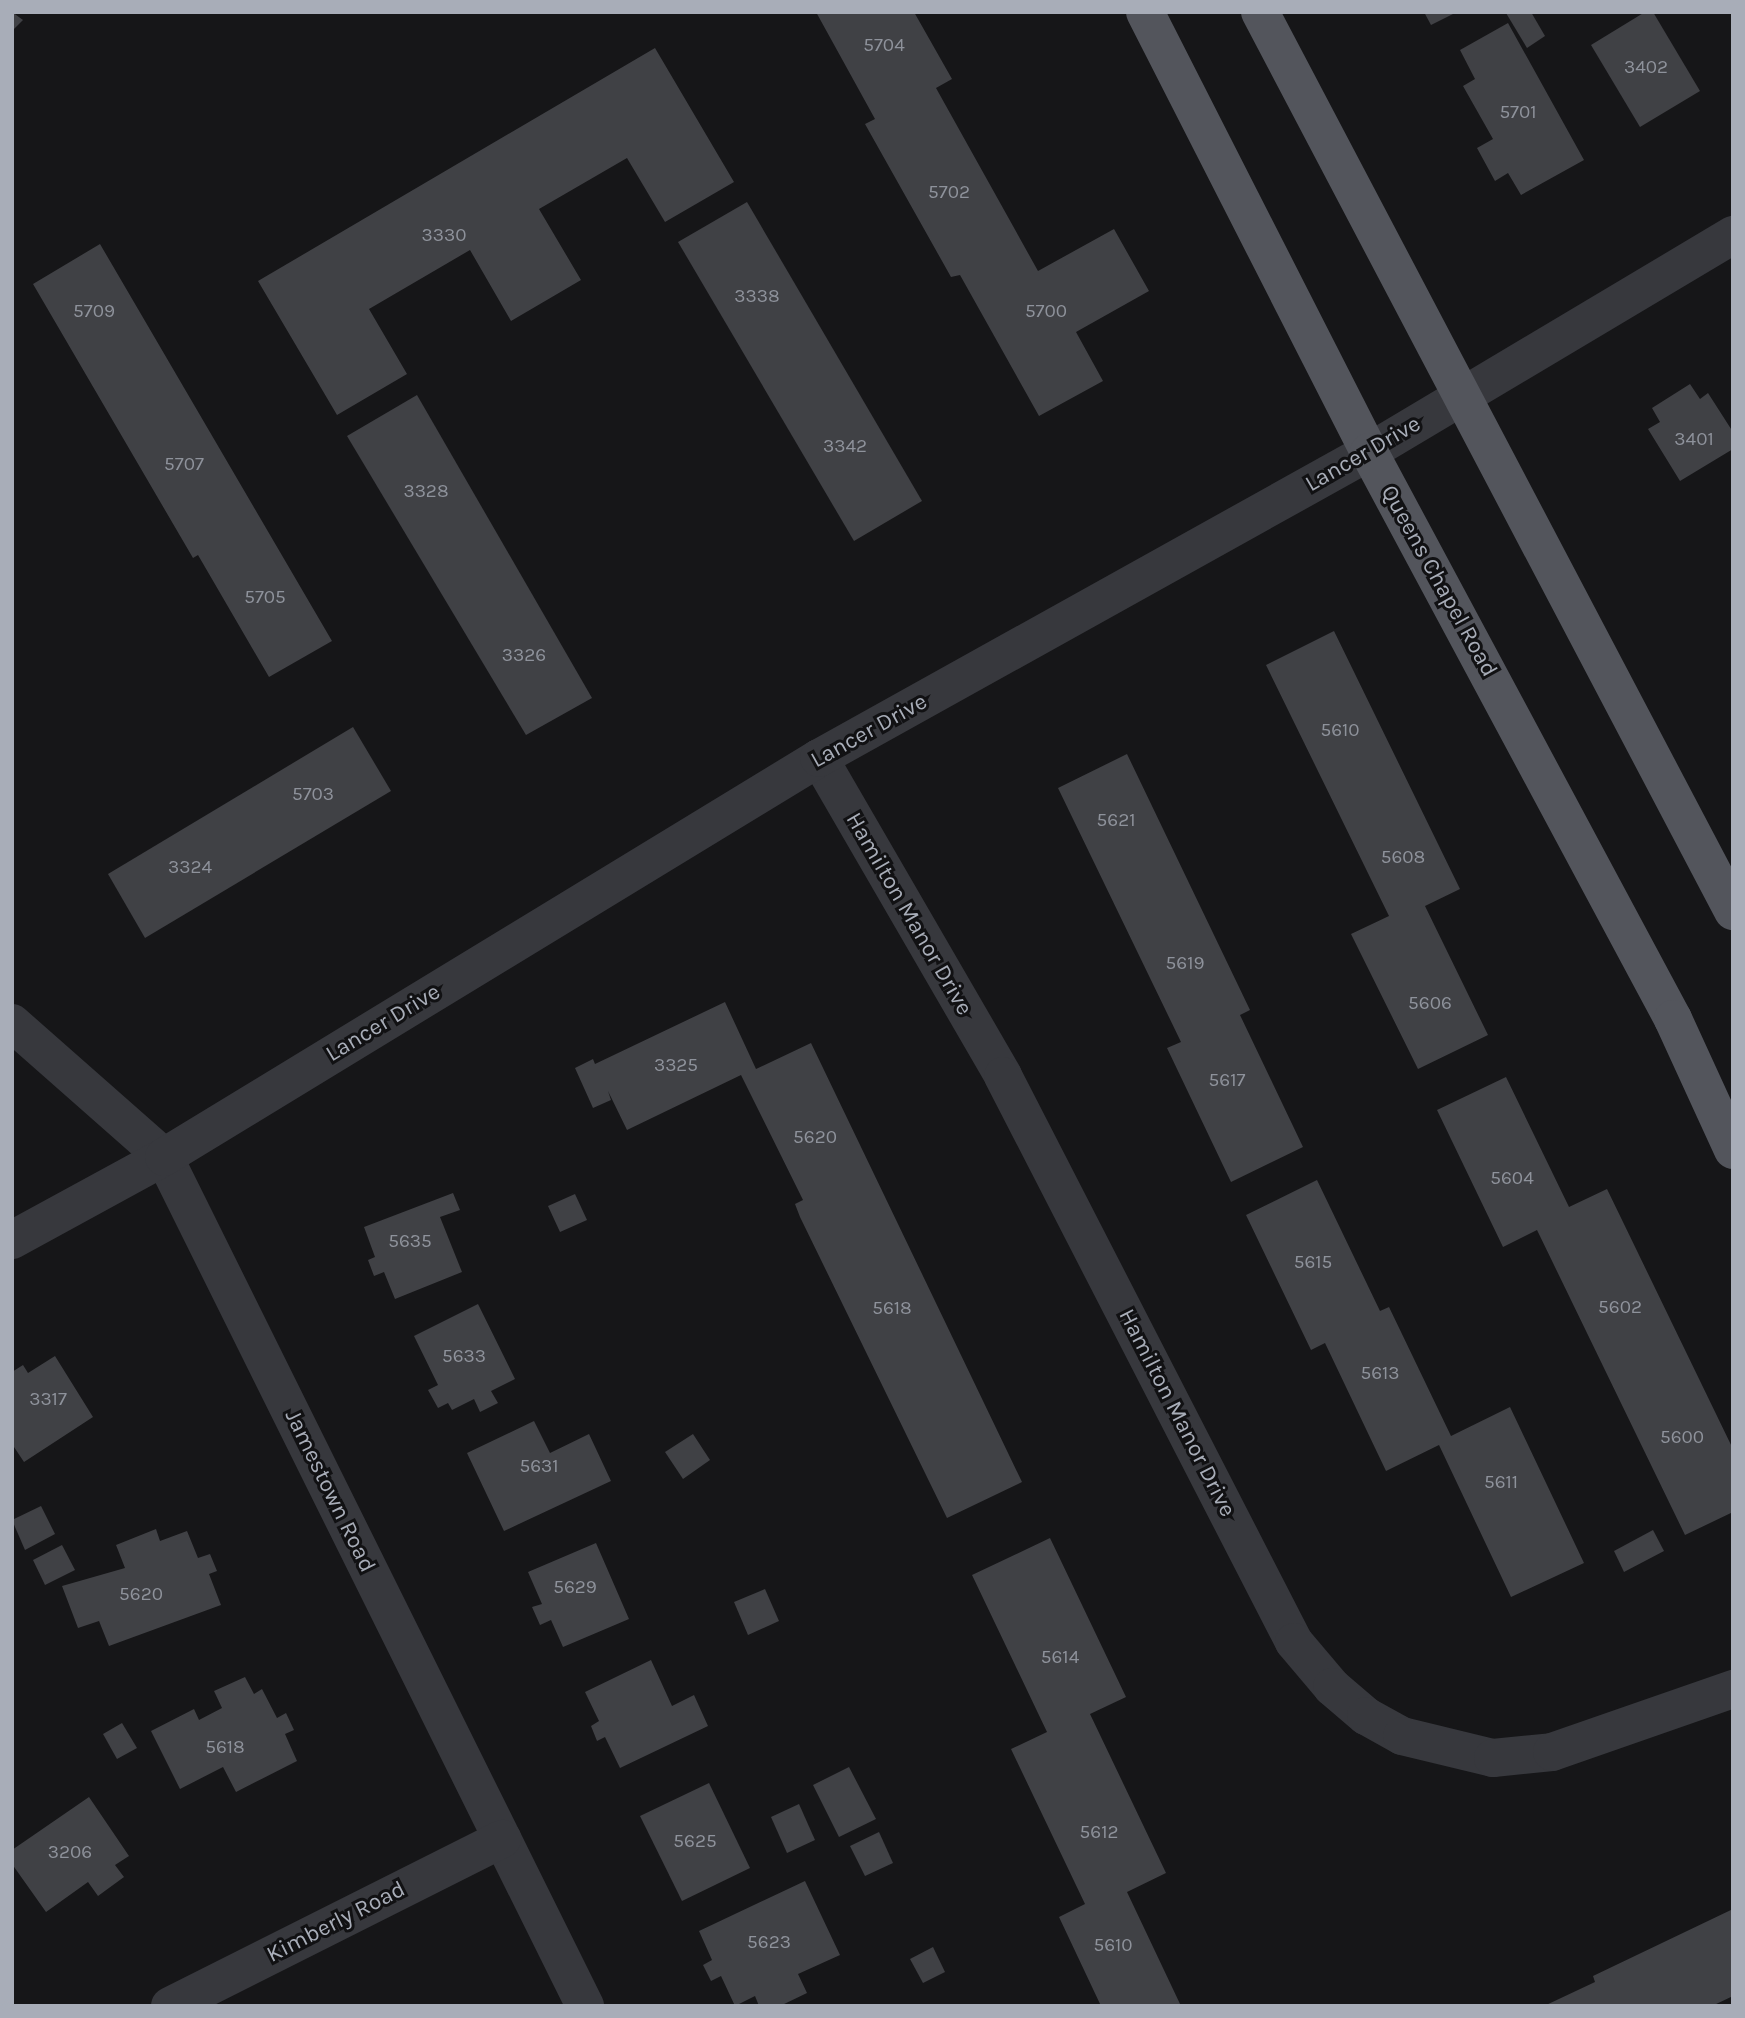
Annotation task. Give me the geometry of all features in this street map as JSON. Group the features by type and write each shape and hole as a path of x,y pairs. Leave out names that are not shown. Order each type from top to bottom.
{"main road":[{"name":"Queens Chapel Road","path":"1145,12 1369,452 1660,995 1733,1150"},
{"path":"1260,12 1733,911"}],"street":[{"name":"Lancer Drive","path":"12,1240 164,1157 819,758 1369,452 1733,235"},
{"name":"Hamilton Manor Drive","path":"819,758 1003,1076 1294,1642 1332,1687 1366,1716 1402,1736 1493,1758 1552,1752 1733,1689"},
{"name":"Jamestown Road","path":"12,1023 164,1157 585,2006"},
{"name":"Kimberly Road","path":"170,2006 502,1839"}],"building":[{"path":"12,12 23,20 12,31"},
{"path":"816,12 914,12 952,79 936,88 1038,271 1114,229 1149,291 1076,332 1103,381 1039,416 960,275 951,277 865,124 875,119"},
{"path":"1424,12 1457,12 1431,25"},
{"path":"1531,12 1545,36 1527,48 1506,13"},
{"path":"1645,12 1653,12 1700,91 1640,127 1591,45"},
{"path":"1508,23 1584,160 1521,195 1508,173 1495,181 1477,148 1493,139 1463,86 1475,79 1460,50"},
{"path":"655,48 734,182 665,222 627,158 539,209 581,280 511,321 470,250 369,309 407,374 337,415 258,281"},
{"path":"747,202 922,501 854,541 678,242"},
{"path":"100,244 332,641 269,677 198,555 193,558 33,284"},
{"path":"1690,384 1700,399 1708,393 1733,432 1733,449 1680,481 1648,429 1660,422 1652,408"},
{"path":"417,395 592,698 526,735 347,436"},
{"path":"1334,631 1460,889 1425,906 1488,1035 1418,1069 1351,934 1389,916 1266,665"},
{"path":"353,727 391,791 145,938 108,874"},
{"path":"1127,754 1250,1010 1240,1015 1303,1147 1231,1182 1167,1048 1181,1042 1058,788"},
{"path":"725,1002 756,1069 811,1043 1022,1482 947,1518 800,1217 795,1204 803,1200 741,1075 627,1130 608,1091 611,1100 593,1108 575,1068 593,1059 595,1064"},
{"path":"1506,1077 1569,1207 1607,1189 1733,1449 1733,1512 1685,1535 1537,1230 1503,1247 1437,1110"},
{"path":"1317,1180 1380,1311 1389,1307 1451,1436 1510,1407 1584,1563 1511,1597 1439,1445 1386,1471 1325,1343 1311,1350 1246,1215"},
{"path":"453,1193 460,1210 440,1217 462,1272 395,1299 384,1272 374,1276 368,1260 375,1257 364,1227"},
{"path":"575,1194 587,1220 560,1232 548,1206"},
{"path":"478,1304 515,1379 491,1391 498,1403 480,1412 474,1399 452,1410 448,1403 438,1408 428,1390 438,1385 414,1336"},
{"path":"55,1356 93,1417 24,1462 12,1444 12,1372 23,1365 28,1373"},
{"path":"534,1421 550,1453 589,1434 611,1481 504,1531 467,1453"},
{"path":"693,1434 710,1460 683,1479 665,1452"},
{"path":"41,1506 55,1534 25,1550 12,1520"},
{"path":"156,1529 160,1541 187,1531 198,1558 210,1554 217,1571 209,1574 221,1605 109,1646 99,1621 78,1628 62,1586 125,1568 116,1545"},
{"path":"1653,1530 1664,1551 1624,1572 1614,1551"},
{"path":"1050,1538 1126,1697 1090,1714 1166,1873 1127,1892 1181,2006 1101,2006 1059,1917 1085,1904 1011,1749 1047,1732 972,1575"},
{"path":"596,1543 629,1619 563,1647 551,1620 540,1625 532,1607 542,1604 528,1572"},
{"path":"62,1545 75,1570 45,1585 33,1560"},
{"path":"765,1589 779,1621 748,1635 734,1602"},
{"path":"651,1660 672,1706 694,1695 708,1726 620,1768 605,1737 597,1741 591,1726 599,1721 585,1692"},
{"path":"245,1677 254,1694 262,1689 277,1718 286,1713 294,1730 285,1734 297,1761 236,1792 223,1767 180,1789 151,1731 194,1709 199,1720 222,1708 214,1691"},
{"path":"122,1723 137,1748 117,1759 103,1734"},
{"path":"849,1767 876,1819 839,1837 813,1785"},
{"path":"709,1783 750,1868 682,1901 640,1816"},
{"path":"89,1797 129,1856 115,1865 124,1877 98,1896 88,1882 46,1912 12,1864 12,1850"},
{"path":"799,1804 815,1840 787,1853 771,1817"},
{"path":"879,1832 893,1863 865,1876 850,1846"},
{"path":"805,1881 840,1955 798,1974 807,1993 780,2006 759,2006 755,1996 735,2006 721,1976 711,1981 703,1965 712,1960 699,1931"},
{"path":"1733,1909 1733,1996 1712,2006 1544,2006 1595,1982 1593,1976"},
{"path":"933,1947 945,1972 923,1983 910,1959"}]}
